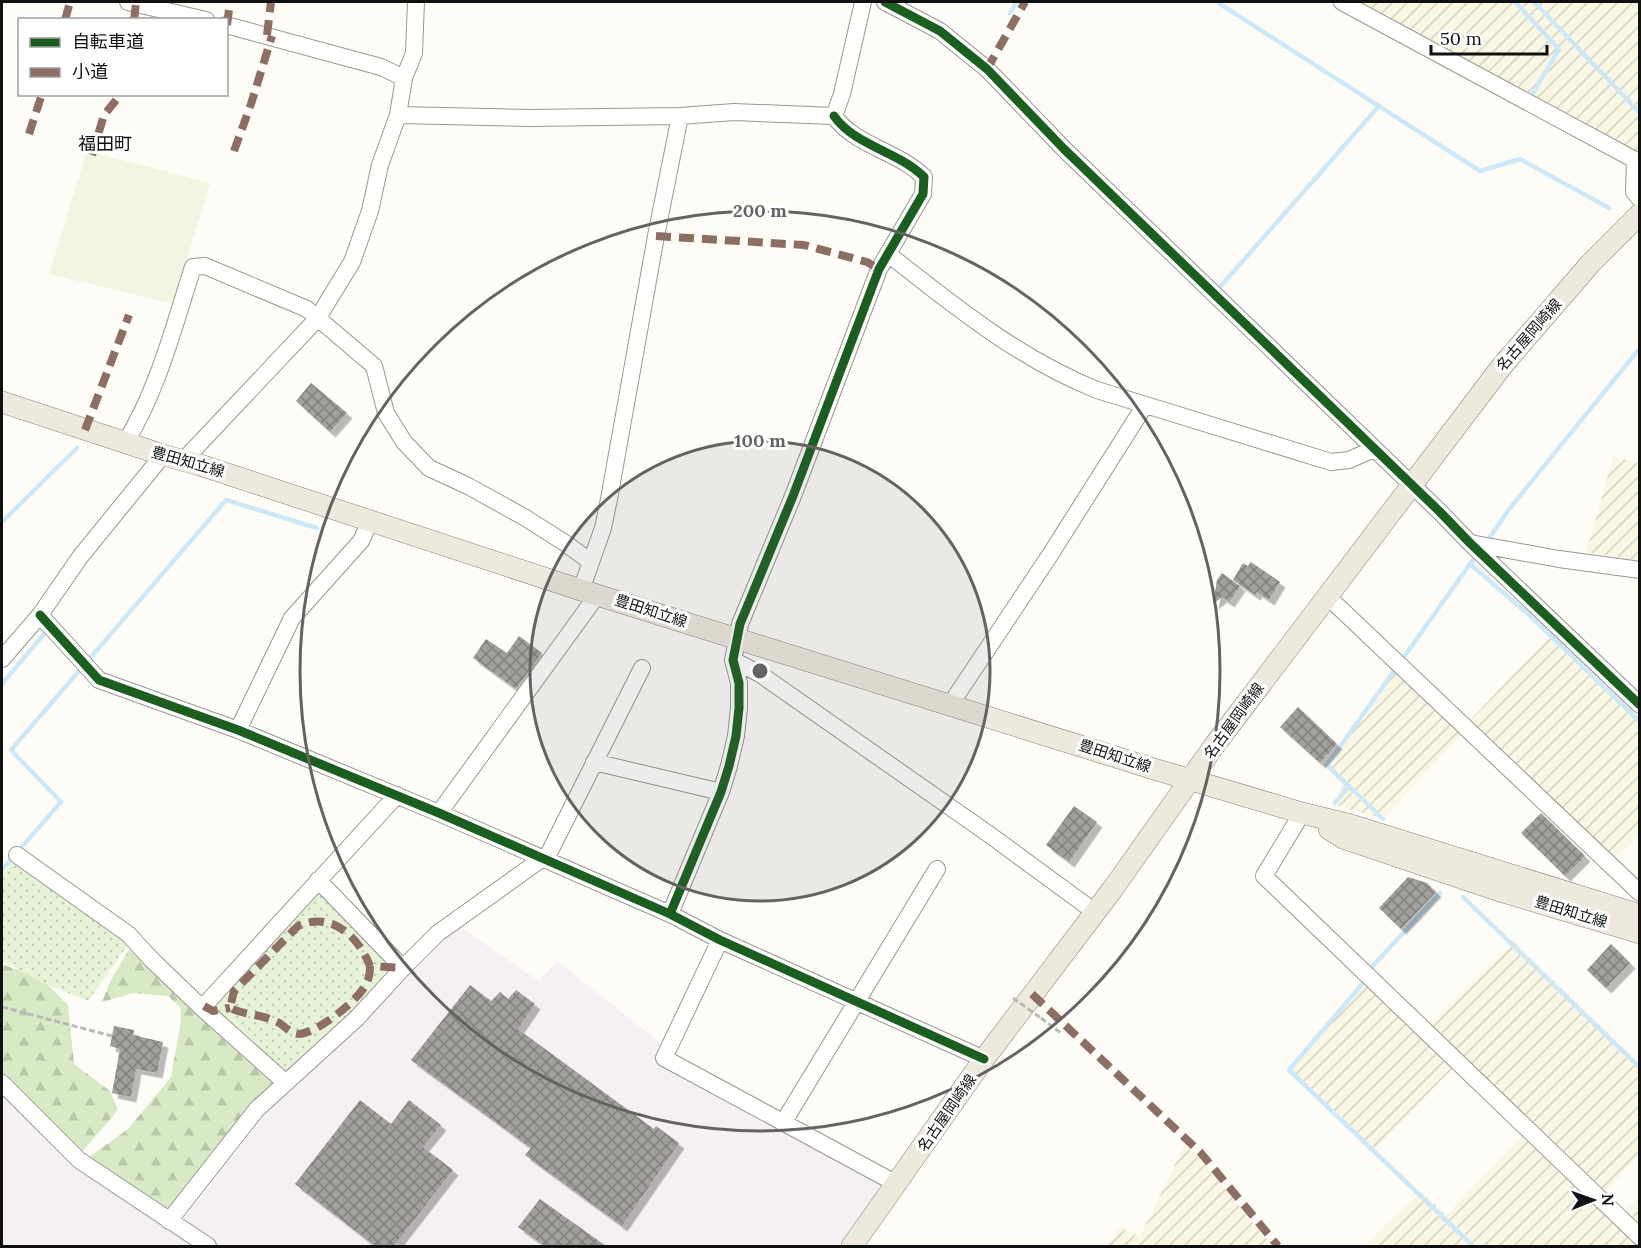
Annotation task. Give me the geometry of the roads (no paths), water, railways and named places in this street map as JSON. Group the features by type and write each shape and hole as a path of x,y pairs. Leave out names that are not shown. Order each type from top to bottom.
{"main road":[{"name":"名古屋岡崎線","path":"852,1246 984,1059 1095,912 1214,746 1502,366 1590,264 1640,214"},
{"name":"豊田知立線","path":"2,402 590,592 1154,769 1302,813 1351,825 1640,915"},
{"name":"豊田知立線","path":"1302,813 1343,838 1500,891 1640,933"}],"street":[{"path":"128,2 197,18"},
{"path":"183,461 317,319 352,262 370,211 380,165 398,115 404,78 414,53 416,2"},
{"path":"834,116 842,94 863,2"},
{"path":"885,2 940,31 987,69 1064,149 1640,705"},
{"path":"1342,2 1635,160 1634,192 1640,199"},
{"path":"228,26 381,67 404,78"},
{"path":"398,115 472,118 680,116 734,112 834,116"},
{"path":"439,813 590,592 591,562 603,528 613,482 656,236 680,116"},
{"path":"670,914 721,792 736,736 739,682 733,660 736,637 759,575 793,496 879,269 923,194 924,177 912,165 841,127 834,116"},
{"path":"888,254 988,330 1070,379 1097,390 1331,462 1348,460 1374,448"},
{"path":"125,443 139,421 163,360 193,267 205,266 307,309 374,366 386,413 404,442 429,468 468,486 524,517 591,562"},
{"path":"950,705 1050,555 1145,405"},
{"path":"2,659 40,615 80,557 163,455"},
{"path":"238,730 292,618 361,540 370,521"},
{"path":"1470,543 1559,559 1640,570"},
{"path":"1327,596 1640,893"},
{"path":"40,615 99,680 238,730 545,858 984,1059"},
{"path":"733,660 760,674 990,835 1095,912"},
{"path":"169,1221 257,1109 357,1018 438,933 545,858 642,669"},
{"path":"594,762 721,792"},
{"path":"202,1008 397,795"},
{"path":"1302,813 1264,876 1640,1237"},
{"path":"17,855 128,934 202,1008 286,1083"},
{"path":"783,1123 937,869"},
{"path":"318,880 403,968"},
{"path":"720,940 664,1058 897,1184"},
{"path":"2,1083 80,1160 208,1246"}],"waterway":[{"path":"1010,13 1017,2"},
{"path":"1217,2 1480,171 1520,159 1609,208"},
{"path":"1515,2 1559,49 1532,95"},
{"path":"1534,2 1640,113"},
{"path":"1220,287 1379,106"},
{"path":"1486,543 1510,508 1640,348"},
{"path":"2,522 77,448"},
{"path":"19,850 61,802 11,750 226,500 317,528"},
{"path":"1477,555 1470,564 1527,613 1640,722"},
{"path":"1383,819 1327,765 1470,564"},
{"path":"2,684 44,634"},
{"path":"1335,803 1349,786"},
{"path":"2,870 13,857"},
{"path":"1370,969 1440,893"},
{"path":"1463,897 1640,1068"},
{"path":"1364,982 1289,1070 1473,1246"}],"district":[{"name":"福田町","path":"105,144"}]}
